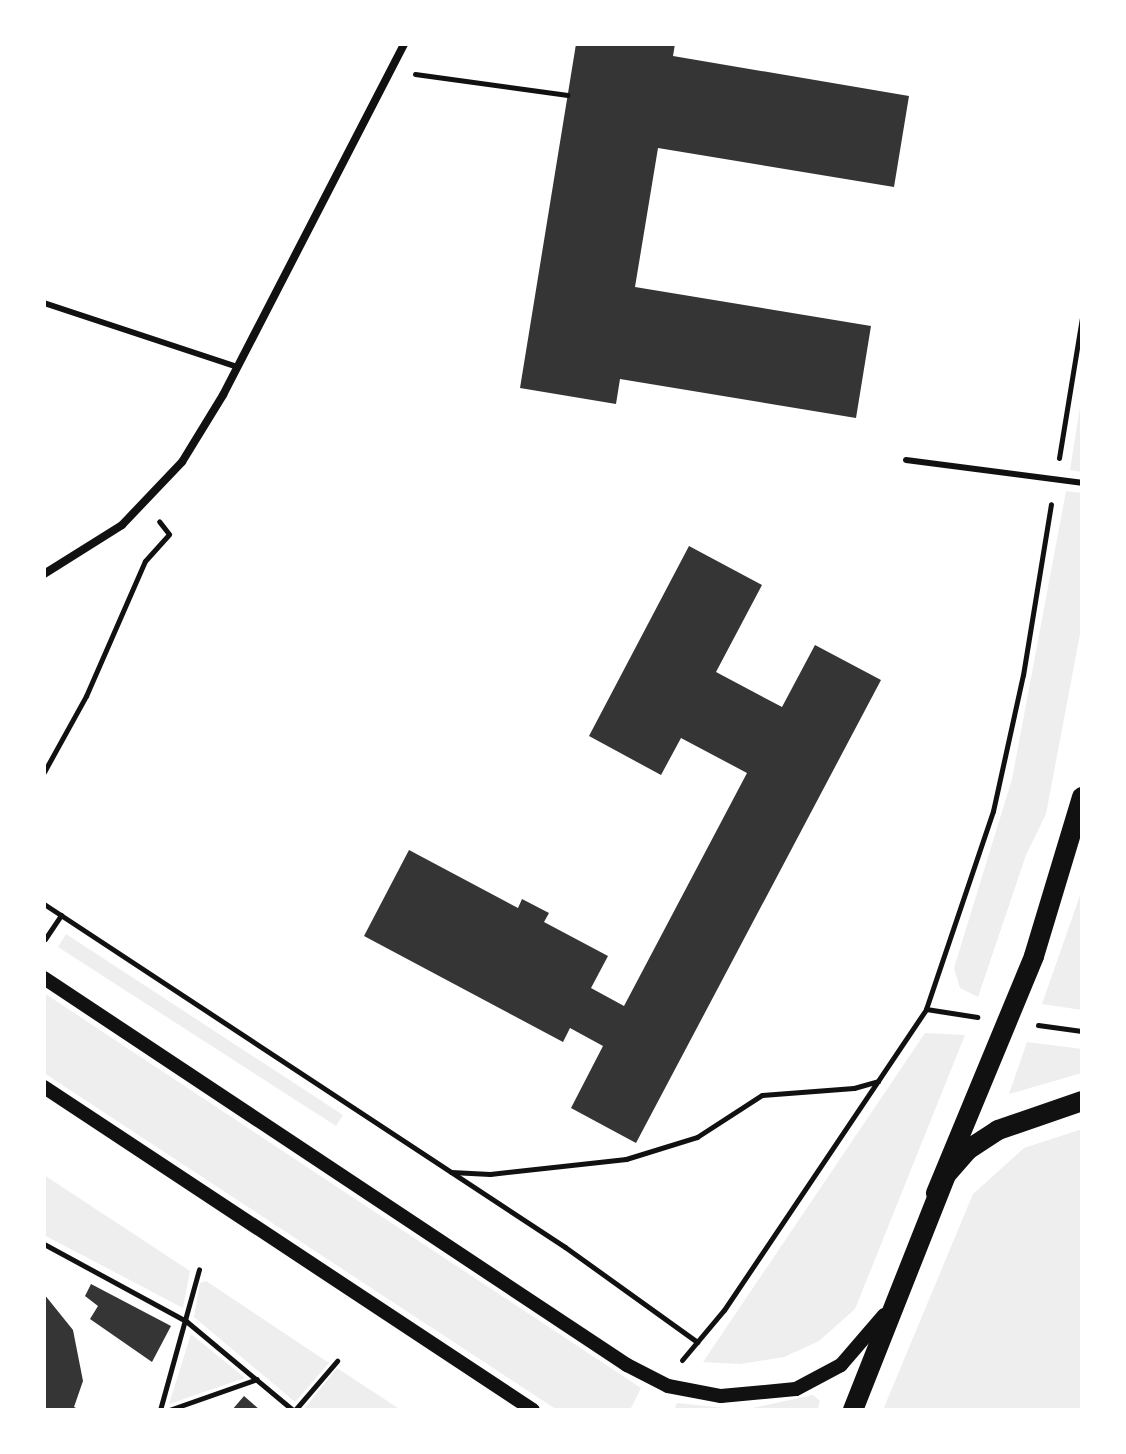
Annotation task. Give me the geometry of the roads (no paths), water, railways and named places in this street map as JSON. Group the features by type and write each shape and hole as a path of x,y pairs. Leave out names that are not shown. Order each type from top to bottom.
{"main road":[{"path":"853,1410 936,1193 1034,956 1082,797"},
{"path":"936,1193 959,1158 983,1139 1040,1112 1082,1101"}],"street":[{"path":"44,574 122,525 163,487 203,429 404,44"},
{"path":"44,978 627,1365 668,1386 745,1397 814,1382 857,1351 900,1286"},
{"path":"44,1087 533,1410"}],"lane":[{"path":"44,303 237,367"},
{"path":"906,460 1082,483"}]}
